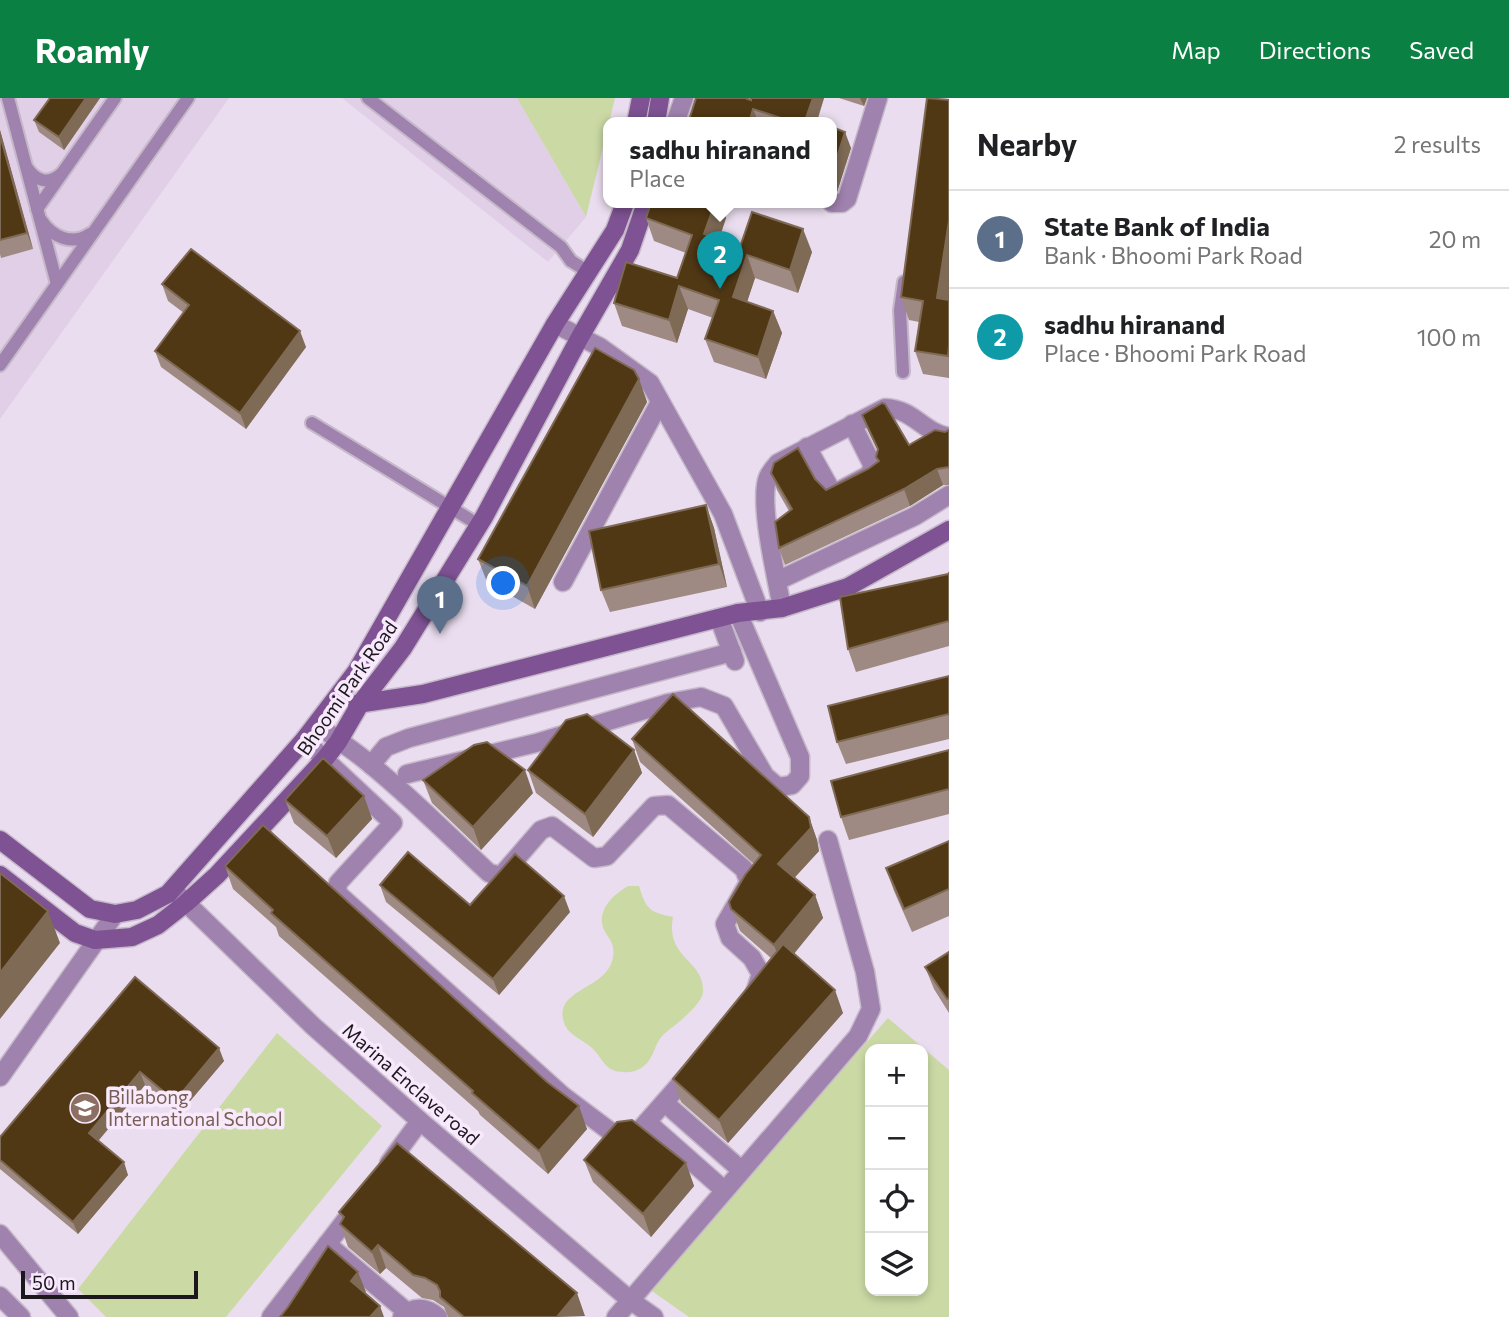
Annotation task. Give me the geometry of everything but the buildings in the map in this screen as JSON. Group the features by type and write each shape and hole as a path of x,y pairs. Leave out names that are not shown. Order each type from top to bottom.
{"main road":[{"path":"637,117 641,98"},
{"path":"657,117 660,98"},
{"path":"0,840 90,909 115,914 137,910 170,892 304,740 356,672 555,324 608,240 623,208"},
{"name":"Bhoomi Park Road","path":"95,940 132,937 158,925 187,904 324,761 338,743 360,704 402,648 479,525 630,250 644,208"},
{"path":"608,240 630,250"},
{"path":"329,707 423,694 738,613 782,608 848,587 949,530"},
{"path":"0,875 75,933 95,940"}],"street":[{"path":"677,117 684,98"},
{"path":"837,203 847,199 878,98"},
{"path":"555,324 580,337 650,383 717,515 760,612"},
{"path":"563,582 660,402"},
{"path":"782,608 766,512 768,477 778,463 885,408 900,409 922,425 949,437"},
{"path":"807,447 831,490 837,492 869,475 873,466 852,424"},
{"path":"777,581 915,516 949,495"},
{"path":"582,546 608,540"},
{"path":"407,774 536,743 668,703 701,697 723,706 765,776 778,787 792,785 800,776 800,757 738,613"},
{"path":"371,765 386,747 409,738 734,657 719,618"},
{"path":"317,723 338,743 371,765 489,873 501,876 541,830 552,826 594,858 607,856 654,806 668,805 744,869 749,882 725,924 730,938 752,958 761,974 753,997 745,1007"},
{"path":"304,740 393,822"},
{"path":"413,802 338,883 337,893 563,1096 615,1135 639,1131 698,1065"},
{"path":"616,1317 858,1036 872,1009 828,840"},
{"name":"Marina Enclave road","path":"170,892 187,904 313,1026 420,1121 630,1300 654,1317"},
{"path":"0,1077 115,914"},
{"path":"665,1103 741,1170"},
{"path":"271,1317 420,1121"},
{"path":"647,1122 724,1190"},
{"path":"0,1234 69,1317"},
{"path":"327,1244 405,1314 416,1308 430,1310 438,1317"},
{"path":"0,1296 21,1317"}],"lane":[{"path":"8,98 57,284"},
{"path":"38,213 61,174 114,98"},
{"path":"0,365 188,98"},
{"path":"368,98 561,247 571,261 587,271"},
{"path":"25,165 36,178 43,181 61,174"},
{"path":"38,213 49,231 65,240 82,239 95,230"},
{"path":"904,372 900,310 905,269"},
{"path":"312,422 479,525"}],"shaded area":[{"path":"0,98 229,98 0,419"},
{"path":"342,98 517,98 586,217 548,262"}],"green space":[{"path":"517,98 615,98 610,117 603,117 603,147 586,217"},
{"path":"628,886 639,886 650,908 673,917 672,931 675,942 698,973 703,992 693,1009 661,1038 648,1062 632,1072 612,1070 608,1067 592,1048 571,1033 563,1019 563,1009 568,1001 609,968 613,946 603,928 602,917 610,901"},
{"path":"888,1018 918,1044 865,1044"},
{"path":"277,1033 382,1126 226,1317 106,1317 78,1289"},
{"path":"865,1044 865,1296 928,1296 928,1052 949,1070 949,1317 689,1317 649,1289"}],"place":[{"name":"sadhu hiranand","path":"720,289"},
{"name":"State Bank of India","path":"440,634"},
{"name":"Billabong International School","path":"85,1108"}]}
